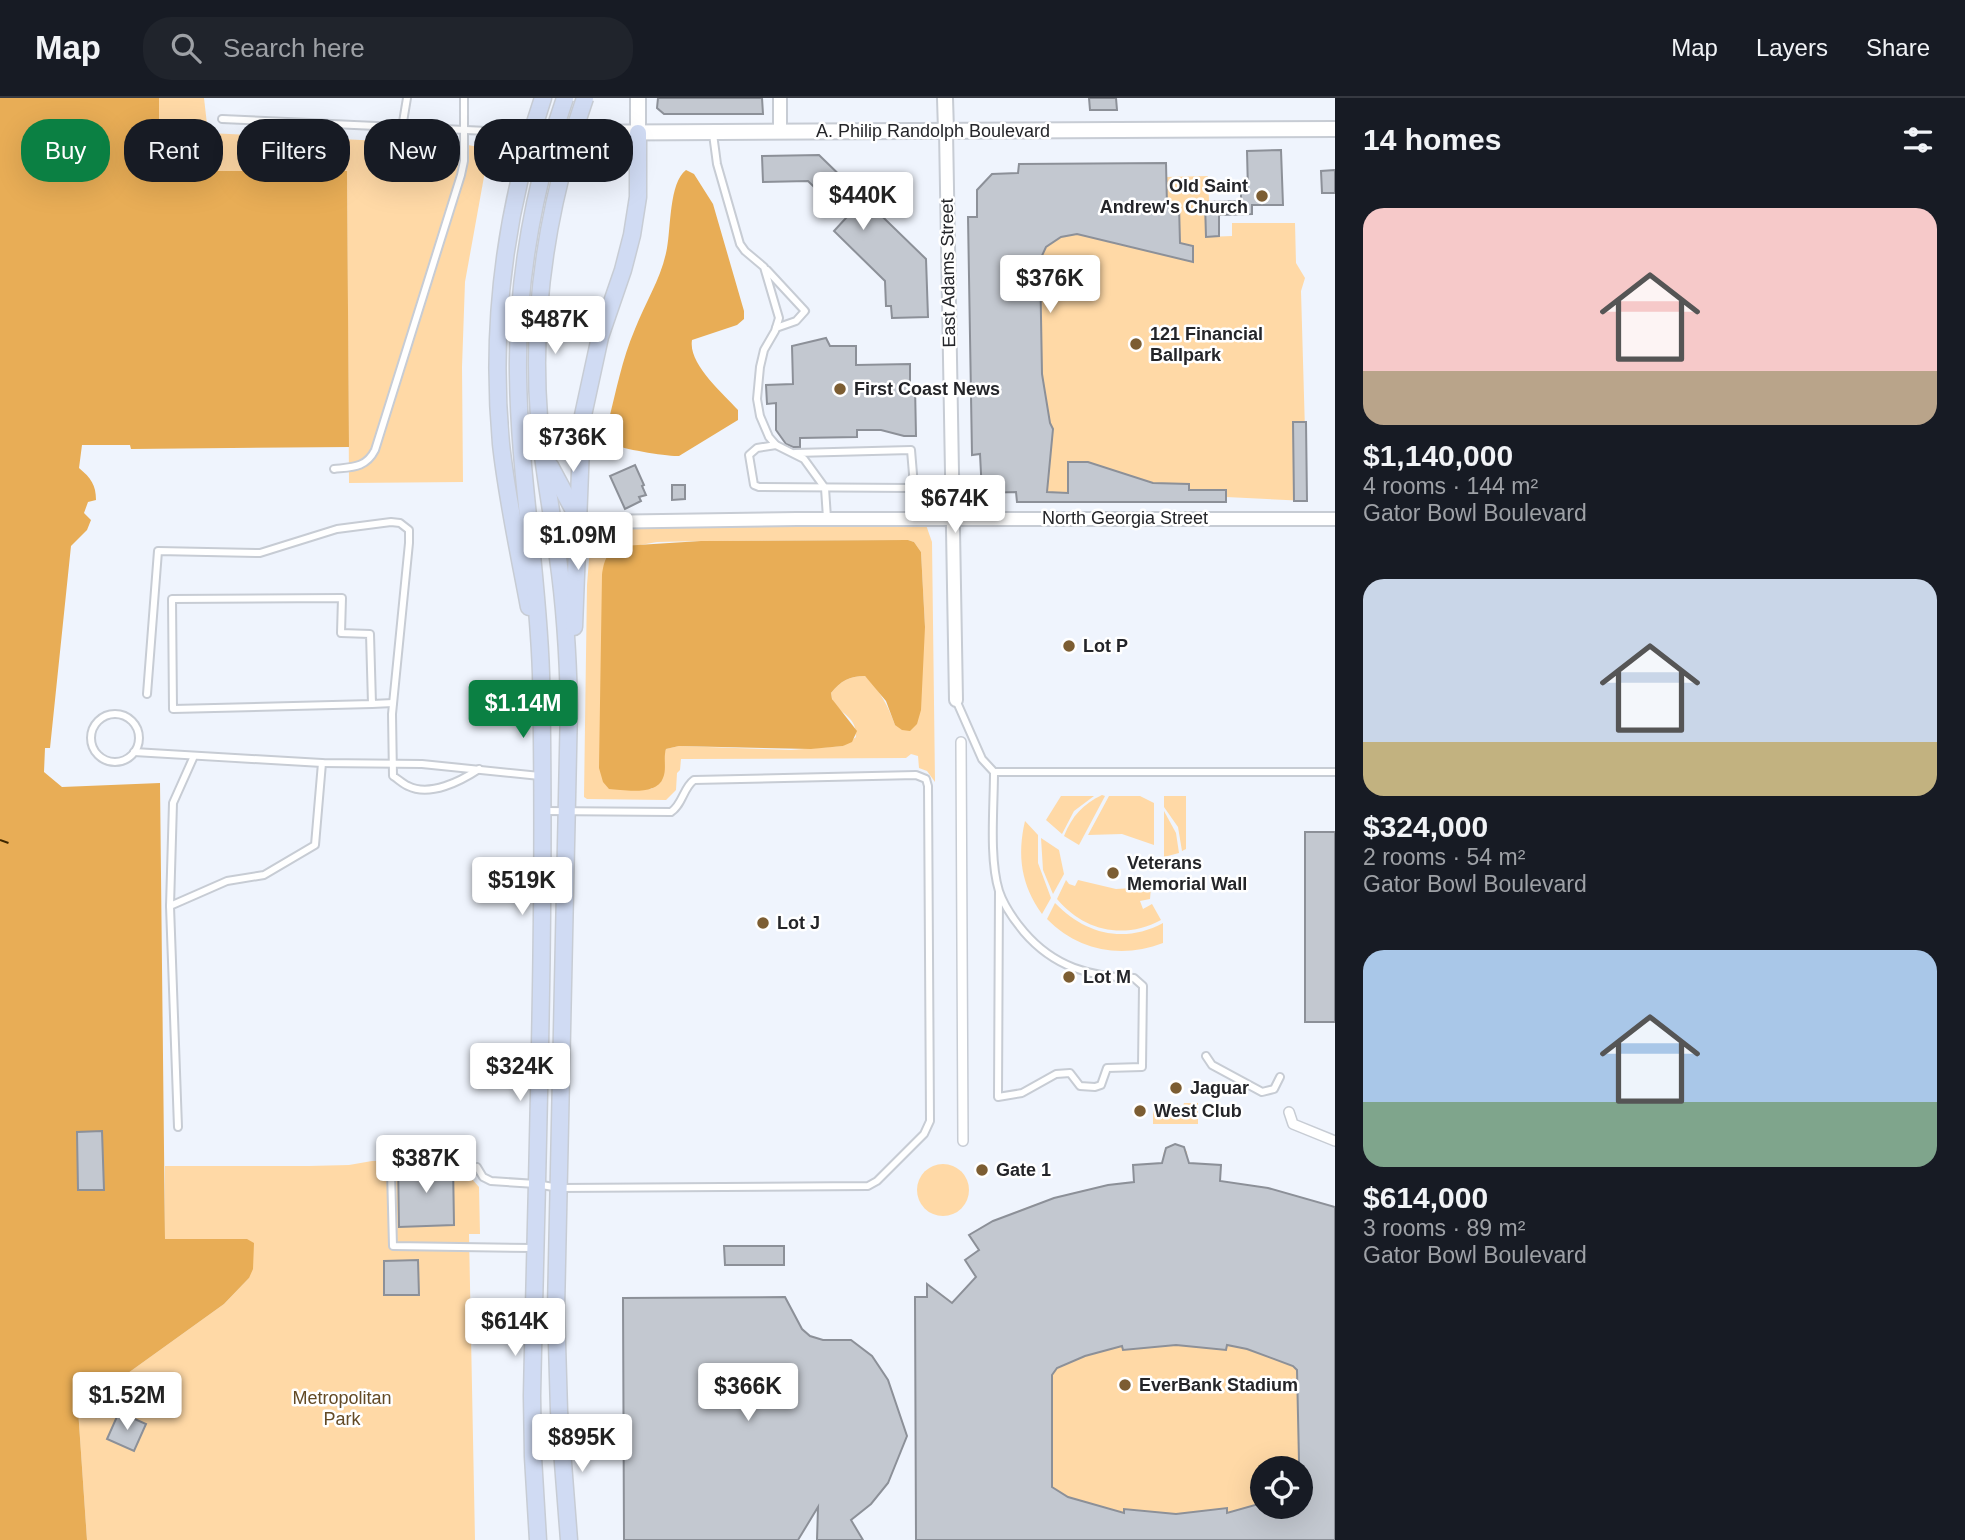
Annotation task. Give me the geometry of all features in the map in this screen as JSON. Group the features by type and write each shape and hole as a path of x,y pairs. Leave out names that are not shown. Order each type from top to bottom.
{"main road":[{"path":"536,119 543,98"},
{"path":"538,1540 532,1396 542,776 535,571 520,420 518,346 526,249 548,150 565,98"},
{"path":"569,706 561,584 540,441 537,369 540,296 550,223 568,149 585,98"},
{"path":"569,1540 558,1387 559,1188 569,706 580,450 584,407 600,337 632,235 638,197 638,133"},
{"path":"518,182 500,302 497,358 499,418 506,484 540,668"},
{"path":"540,441 557,484 579,520"}],"street":[{"path":"638,98 638,133"},
{"path":"780,98 780,132"},
{"name":"East Adams Street","path":"945,98 956,700"},
{"name":"A. Philip Randolph Boulevard","path":"633,133 1335,130"},
{"name":"North Georgia Street","path":"579,520 1335,519"},
{"path":"961,742 963,1141"},
{"path":"1290,1112 1293,1124 1335,1141"}],"lane":[{"path":"404,119 407,98"},
{"path":"334,469 366,463 375,450 464,161 464,98"},
{"path":"223,119 364,126"},
{"path":"460,130 474,130"},
{"path":"712,132 717,164 740,244 805,311 796,321 776,328"},
{"path":"764,267 779,318 764,350 759,375 757,399 760,416 775,445 804,459 825,488 827,519"},
{"path":"775,445 757,448 749,455 754,485 825,488 914,486 911,450 793,453"},
{"path":"147,694 158,551 260,553 337,528 400,523 409,530 393,704 393,776 410,788 432,788 455,784 479,769"},
{"path":"372,704 370,634 341,634 342,598 172,599 173,709 393,704"},
{"path":"956,700 982,759 994,772 995,856 999,891 998,1097 1022,1093 1056,1074 1070,1073 1080,1086 1095,1087 1101,1085 1107,1068 1142,1068 1143,986 1139,981 1135,978 1088,974 1055,960 1036,946 1018,925 999,891"},
{"path":"112,714 127,718 133,723 138,737 134,752 129,758 116,762 109,762 97,754 91,734 98,721 112,714"},
{"path":"134,752 322,763 393,762 542,776"},
{"path":"178,1128 170,906 173,803 194,756"},
{"path":"170,906 227,881 264,874 316,845 322,763"},
{"path":"994,772 1335,772"},
{"path":"477,1167 483,1177 491,1181 559,1188 868,1186 877,1181 924,1134 930,1121 929,813 926,779 916,775 694,780 679,805 671,812 542,811"},
{"path":"1206,1056 1212,1065 1262,1092 1274,1089 1280,1077"},
{"path":"391,1171 393,1246 535,1248"}],"green space":[{"path":"159,98 204,98 206,119 159,119"},
{"path":"223,134 237,134 237,171 223,171"},
{"path":"350,140 364,140 364,182 460,182 460,145 474,146 474,182 483,182 465,282 462,367 463,482 349,483 347,182 350,182"},
{"name":"121 Financial Ballpark","path":"1166,163 1166,177 1208,176 1209,201 1205,202 1206,237 1232,236 1232,223 1295,223 1296,263 1305,278 1301,291 1307,501 1226,497 1226,502 1017,502 1016,492 982,493 980,455 972,455 968,217 977,217 977,190 992,174 1018,173 1019,164"},
{"path":"772,525 926,525 932,542 935,782 927,771 919,768 918,756 911,754 906,758 681,759 676,790 666,800 584,797 587,585 591,534 603,530","holes":["657,542 914,542 921,552 925,627 895,725 875,687 865,676 854,677 842,682 831,693 834,703 852,721 855,728 856,737 843,746 791,750 679,746 666,749 652,789 609,789 608,554 612,550"]},
{"path":"1102,795 1105,796 1079,845 1064,836 1079,811"},
{"path":"1061,796 1094,796 1074,811 1062,834 1046,820"},
{"path":"1109,796 1140,796 1154,803 1154,845 1122,834 1088,835"},
{"path":"1164,796 1186,796 1186,849 1182,851 1178,827 1164,807"},
{"path":"1164,811 1176,833 1179,853 1164,857"},
{"path":"1025,821 1038,835 1038,863 1051,898 1042,914 1025,881 1021,846"},
{"path":"1041,838 1059,850 1064,874 1053,894 1043,870"},
{"path":"1066,880 1075,886 1078,880 1116,889 1151,887 1150,899 1140,901 1143,909 1152,904 1161,920 1133,930 1119,931 1092,925 1079,919 1057,899"},
{"path":"1055,903 1079,922 1106,932 1134,933 1163,923 1163,943 1148,948 1116,951 1087,945 1072,939 1047,919"},
{"path":"1184,1103 1198,1103 1198,1124 1153,1124 1153,1104 1183,1106"},
{"name":"EverBank Stadium","path":"1175,1144 1184,1147 1188,1163 1221,1165 1220,1181 1268,1188 1335,1207 1335,1540 916,1540 915,1297 927,1297 927,1284 952,1302 976,1277 965,1260 979,1250 969,1235 1008,1215 1048,1200 1090,1189 1134,1182 1133,1165 1164,1163 1166,1148"},
{"name":"Metropolitan Park","path":"460,1160 463,1169 479,1187 480,1234 469,1234 475,1540 87,1540 78,1409 224,1304 249,1278 247,1239 165,1239 165,1166 309,1166 349,1165 372,1161"},
{"path":"943,1164 953,1166 961,1172 967,1180 967,1200 961,1208 953,1214 943,1216 933,1214 925,1208 919,1200 917,1190 919,1180 925,1172 933,1166"}],"shaded area":[{"path":"0,98 159,98 159,119 124,119 124,182 223,182 223,171 237,171 237,182 347,182 349,447 131,449 130,445 82,445 79,468 92,482 96,500 88,502 84,513 91,520 87,530 71,546 50,748 45,748 44,772 62,787 160,783 165,1239 247,1239 254,1243 253,1269 249,1278 224,1304 78,1409 87,1540 0,1540"},
{"path":"686,170 694,174 713,204 744,319 737,325 692,340 695,359 738,410 738,420 679,456 674,456 614,444 608,423 626,352 665,259 676,185"},
{"path":"701,541 914,542 921,552 925,627 921,710 917,724 910,731 895,725 886,701 865,676 854,677 842,682 831,693 832,699 857,731 852,742 843,746 811,749 679,746 666,749 664,775 660,784 654,787 639,791 609,789 603,782 599,768 602,575 610,553 622,546"}],"building":[{"path":"658,98 762,98 763,114 664,114 657,108"},
{"path":"1089,98 1116,98 1117,110 1090,110"},
{"name":"Old Saint Andrew's Church","path":"1281,150 1283,205 1252,205 1252,214 1219,215 1219,236 1206,237 1205,202 1241,201 1241,191 1248,191 1247,151"},
{"path":"819,155 926,259 928,317 892,318 891,306 886,306 885,281 834,231 846,218 808,181 763,182 762,156"},
{"path":"1166,163 1167,205 1179,205 1180,243 1193,246 1193,262 1077,234 1061,237 1046,247 1040,260 1042,374 1053,429 1047,492 1068,493 1068,462 1088,462 1153,483 1189,484 1189,490 1226,490 1226,502 1017,502 1016,492 982,493 980,454 972,455 968,217 977,217 977,190 992,174 1018,173 1019,164"},
{"path":"1335,170 1335,193 1322,193 1321,171"},
{"name":"First Coast News","path":"826,338 830,346 856,346 856,365 910,364 910,385 915,385 916,436 881,430 857,430 857,437 800,438 800,447 786,444 776,430 776,403 767,404 766,385 793,384 792,346"},
{"path":"1293,422 1306,422 1307,501 1294,501"},
{"path":"635,465 646,495 639,497 641,501 625,509 610,476"},
{"path":"672,485 685,485 685,499 672,500"},
{"path":"1305,832 1335,832 1335,1022 1305,1022"},
{"path":"102,1131 104,1190 78,1190 77,1132"},
{"name":"EverBank Stadium","path":"1175,1144 1184,1147 1189,1163 1221,1165 1220,1181 1268,1188 1335,1207 1335,1540 916,1540 915,1297 927,1297 927,1284 952,1303 976,1277 965,1260 979,1250 969,1235 993,1221 1054,1198 1108,1185 1134,1182 1133,1165 1162,1163 1166,1148","holes":["1176,1345 1226,1350 1227,1345 1247,1349 1293,1366 1297,1370 1299,1456 1313,1456 1313,1519 1250,1519 1250,1506 1227,1513 1227,1508 1176,1514 1124,1509 1124,1513 1068,1497 1052,1487 1052,1375 1057,1368 1085,1356 1122,1346 1123,1350"]},
{"path":"453,1163 454,1225 399,1227 398,1164"},
{"path":"724,1246 784,1246 784,1265 725,1265"},
{"path":"418,1260 419,1295 384,1295 384,1261"},
{"path":"785,1297 802,1329 810,1336 823,1340 851,1340 872,1356 888,1380 907,1436 888,1483 871,1504 851,1520 863,1540 817,1540 818,1507 798,1540 624,1540 623,1298"},
{"path":"119,1412 146,1424 134,1451 107,1439"}],"ferry route":[{"path":"0,840 14,845"}],"place":[{"name":"Old Saint Andrew's Church","path":"1262,196"},
{"name":"121 Financial Ballpark","path":"1136,344"},
{"name":"First Coast News","path":"840,389"},
{"name":"Lot P","path":"1069,646"},
{"name":"Veterans Memorial Wall","path":"1113,873"},
{"name":"Lot J","path":"763,923"},
{"name":"Lot M","path":"1069,977"},
{"name":"Jaguar","path":"1176,1088"},
{"name":"West Club","path":"1140,1111"},
{"name":"Gate 1","path":"982,1170"},
{"name":"EverBank Stadium","path":"1125,1385"}]}
